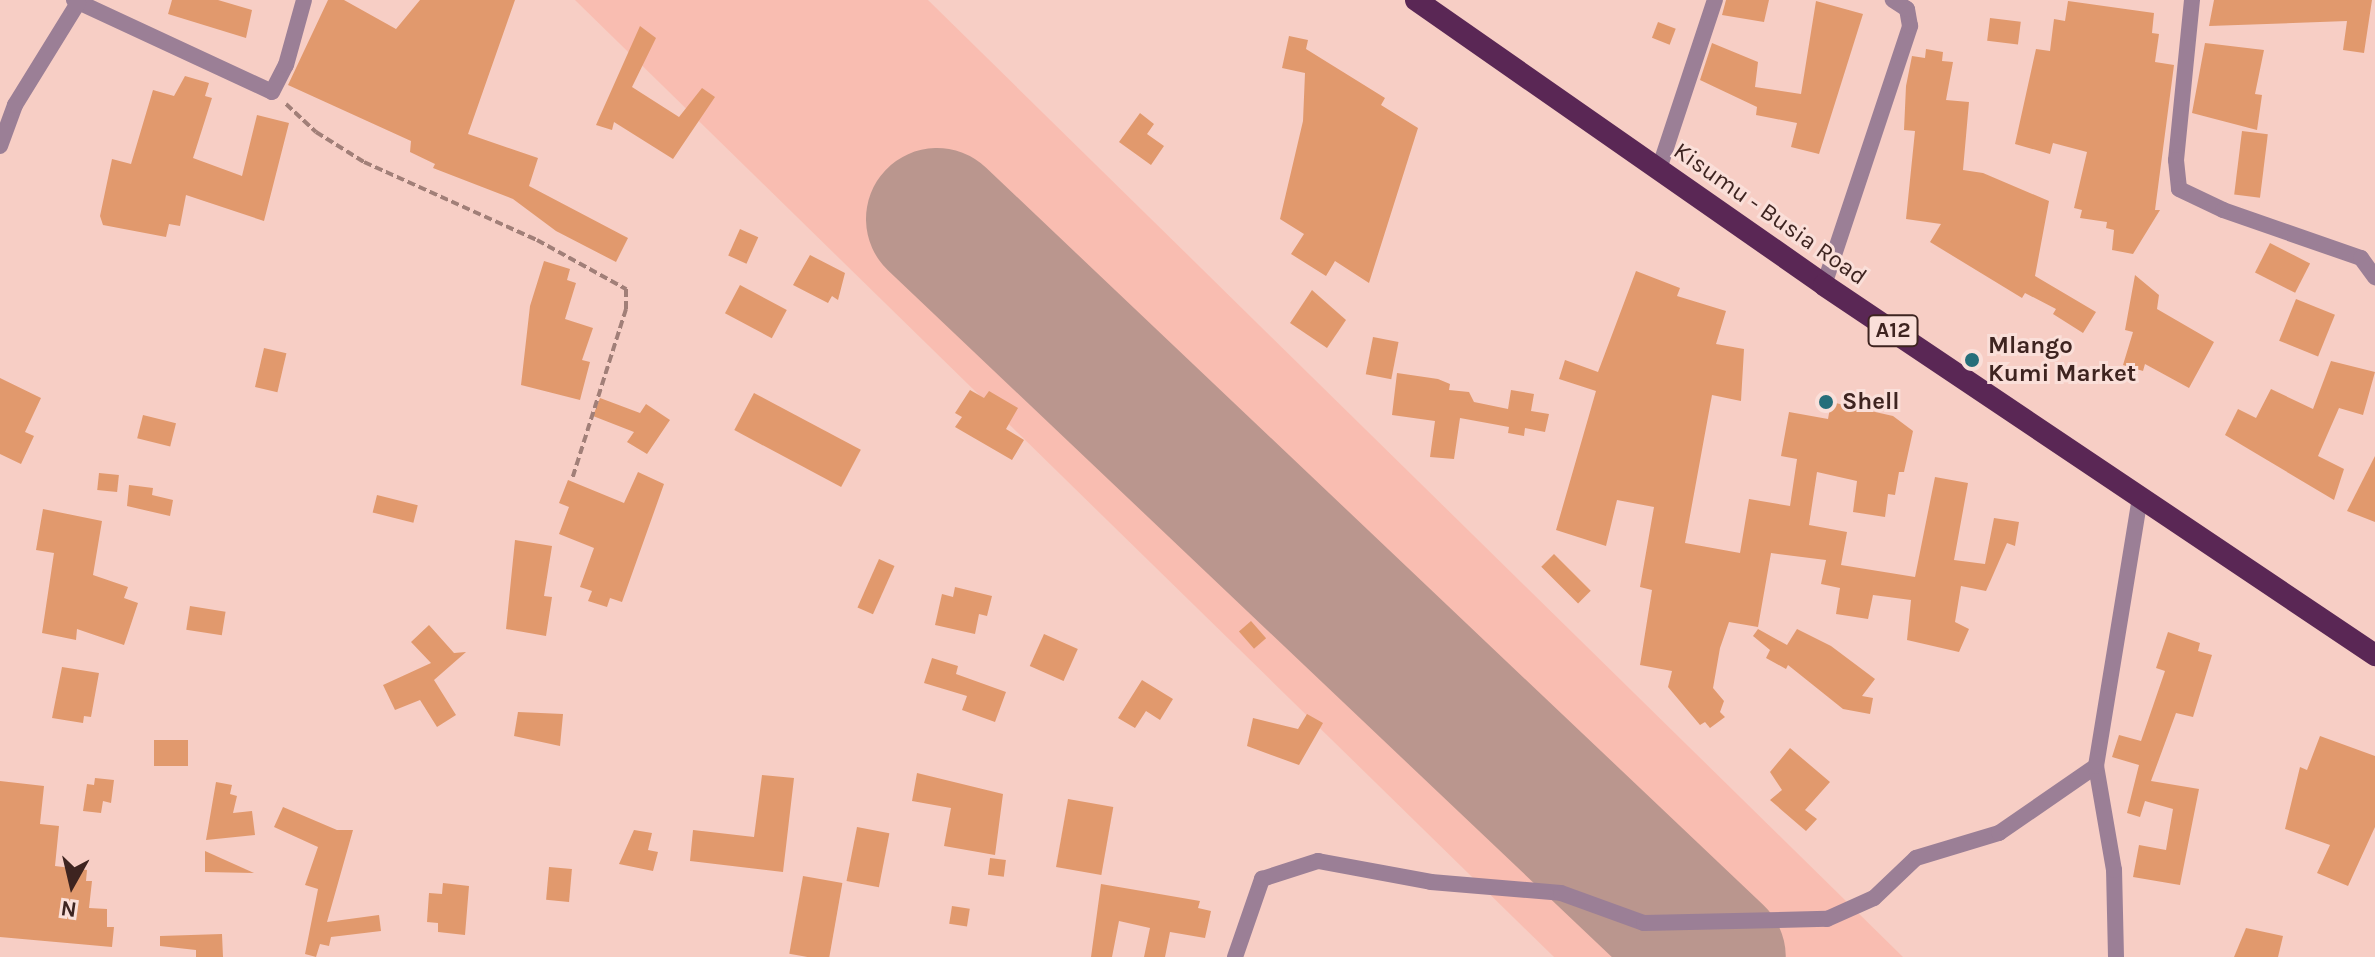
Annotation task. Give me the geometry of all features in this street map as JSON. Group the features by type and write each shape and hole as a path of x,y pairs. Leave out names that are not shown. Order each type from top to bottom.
{"highway":[{"name":"Kisumu - Busia Road","path":"1416,0 1824,285 2375,655"}],"street":[{"path":"0,146 15,105 76,2 272,92 286,65 304,0"},
{"path":"1659,169 1715,0"},
{"path":"1824,285 1910,26 1907,9 1893,0"},
{"path":"2192,0 2176,160 2179,189 2223,210 2361,258 2375,277"},
{"path":"2116,957 2114,870 2096,766 2140,496"},
{"path":"1235,957 1262,879 1318,861 1431,882 1561,893 1644,923 1827,919 1874,898 1916,858 1999,833 2096,766"}],"path":[{"path":"272,92 316,132 364,162 537,240 626,289 626,309 572,479"}],"shaded area":[{"path":"575,0 928,0 1903,957 1554,957"}],"building":[{"path":"172,0 218,0 252,10 246,38 168,14"},
{"path":"328,0 344,0 396,29 420,0 515,0 468,134 538,158 529,186 628,238 616,262 556,231 513,199 433,168 435,164 410,152 411,141 288,85"},
{"path":"1726,0 1769,0 1764,22 1722,15"},
{"path":"2214,0 2372,0 2364,53 2343,50 2347,21 2209,26"},
{"path":"1816,1 1863,14 1819,154 1791,147 1797,123 1756,115 1757,107 1700,80 1712,43 1758,62 1755,87 1801,94"},
{"path":"2068,1 2154,13 2152,33 2159,34 2155,62 2174,65 2155,210 2160,210 2133,254 2112,250 2114,230 2106,228 2107,222 2080,218 2082,210 2074,208 2087,152 2053,143 2050,154 2015,144 2036,49 2050,51 2054,19 2065,21"},
{"path":"1990,18 2021,22 2018,45 1987,41"},
{"path":"1658,22 1676,29 1670,45 1652,38"},
{"path":"640,26 656,38 632,87 679,117 702,88 715,97 673,159 614,122 612,130 596,125"},
{"path":"1289,36 1308,40 1306,49 1385,98 1381,105 1418,128 1369,283 1335,261 1326,276 1291,254 1304,234 1280,219 1303,121 1305,73 1282,68"},
{"path":"2205,43 2264,50 2255,94 2262,95 2257,130 2192,113"},
{"path":"1926,49 1943,52 1942,61 1953,62 1946,100 1969,102 1963,170 1983,173 2049,201 2035,276 2096,312 2083,333 2053,314 2056,309 2025,293 2022,298 1930,242 1941,224 1906,219 1915,131 1904,130 1906,86 1912,56 1925,58"},
{"path":"185,76 209,83 205,96 212,98 193,158 242,176 257,115 289,123 264,221 186,195 180,226 169,224 166,237 103,225 100,216 112,159 131,164 153,90 174,96"},
{"path":"1140,113 1154,124 1147,134 1164,146 1151,165 1119,142"},
{"path":"2242,131 2268,134 2260,198 2234,195"},
{"path":"740,229 758,237 746,264 728,255"},
{"path":"2270,243 2310,263 2295,293 2255,272"},
{"path":"810,255 845,273 838,300 832,296 828,303 793,285"},
{"path":"544,261 570,269 567,280 576,283 565,319 593,328 582,360 590,362 580,400 521,385 530,306"},
{"path":"1636,271 1680,288 1677,296 1726,311 1716,344 1744,349 1741,401 1712,395 1685,543 1740,553 1749,499 1790,506 1797,459 1781,456 1789,412 1828,419 1831,402 1893,416 1913,431 1904,472 1899,472 1895,495 1888,494 1885,517 1853,512 1857,481 1817,472 1809,525 1847,532 1841,565 1915,577 1935,477 1968,483 1954,560 1985,564 1994,518 2019,522 2015,546 2007,543 1986,591 1961,586 1955,622 1969,629 1959,652 1907,640 1911,600 1873,595 1868,619 1836,614 1840,588 1821,584 1826,560 1771,553 1758,627 1729,622 1720,648 1713,688 1724,701 1720,712 1725,717 1710,728 1705,722 1700,725 1668,687 1672,671 1640,665 1652,590 1640,587 1654,507 1617,500 1606,546 1556,530 1596,391 1559,379 1565,360 1598,372"},
{"path":"2135,275 2159,295 2157,309 2214,342 2189,388 2145,364 2143,371 2123,365 2133,332 2125,330"},
{"path":"740,285 787,310 772,338 725,313"},
{"path":"1312,290 1346,320 1327,348 1290,323"},
{"path":"2296,299 2335,315 2318,356 2279,341"},
{"path":"1373,337 1399,342 1391,379 1366,374"},
{"path":"264,348 286,353 277,392 255,387"},
{"path":"2331,361 2375,372 2363,415 2339,408 2318,456 2344,469 2334,500 2225,435 2238,409 2256,418 2271,389 2313,409"},
{"path":"1397,373 1438,379 1450,384 1449,390 1469,392 1474,402 1508,409 1511,390 1534,394 1531,411 1549,414 1545,432 1525,428 1524,436 1508,433 1509,427 1460,418 1454,459 1430,457 1435,421 1392,415"},
{"path":"0,378 41,398 25,432 34,436 21,464 0,454"},
{"path":"970,390 984,398 989,391 1018,408 1006,429 1024,440 1012,460 955,427 962,417 955,413"},
{"path":"754,393 861,450 841,487 734,430"},
{"path":"600,398 640,413 646,404 670,420 647,454 627,442 634,432 593,416"},
{"path":"143,415 176,423 170,447 137,438"},
{"path":"2375,456 2375,522 2347,511"},
{"path":"638,472 664,484 622,602 610,598 607,607 588,601 592,591 580,587 594,548 559,534 569,507 559,503 568,480 624,503"},
{"path":"99,473 119,475 117,492 97,490"},
{"path":"129,485 153,488 152,495 173,500 170,516 127,506"},
{"path":"377,495 418,505 413,523 373,512"},
{"path":"43,509 102,521 93,575 128,587 124,598 138,603 124,645 77,629 76,640 42,633 54,553 36,550"},
{"path":"515,540 552,546 544,596 552,597 546,636 506,629"},
{"path":"1554,554 1591,591 1578,603 1541,567"},
{"path":"879,559 895,566 873,614 857,607"},
{"path":"955,587 992,596 987,616 979,614 975,634 935,625 942,594 953,597"},
{"path":"190,606 226,612 222,635 186,630"},
{"path":"1251,621 1266,638 1254,649 1239,631"},
{"path":"429,625 454,653 466,652 434,680 456,715 437,727 420,700 395,710 383,685 431,663 411,642"},
{"path":"1758,629 1787,645 1797,629 1831,646 1875,679 1862,696 1873,698 1870,714 1843,709 1788,665 1786,669 1766,658 1770,650 1753,636"},
{"path":"2168,632 2200,643 2198,651 2212,655 2193,717 2176,713 2151,781 2199,789 2180,885 2133,877 2139,845 2166,850 2173,809 2145,801 2140,817 2127,813 2139,765 2112,757 2119,735 2141,741 2165,671 2156,668"},
{"path":"1044,634 1078,649 1064,681 1030,666"},
{"path":"932,658 958,666 956,674 1006,692 995,722 962,710 967,696 924,683"},
{"path":"62,667 99,673 91,717 84,716 83,723 52,718"},
{"path":"1142,680 1173,699 1160,720 1146,711 1135,728 1118,718"},
{"path":"518,712 563,714 560,746 514,736"},
{"path":"1307,714 1323,723 1299,765 1247,746 1253,718 1298,729"},
{"path":"2320,736 2375,756 2375,827 2348,886 2317,873 2330,845 2285,829 2300,767 2307,770"},
{"path":"154,740 188,740 188,766 154,766"},
{"path":"1790,748 1830,782 1805,810 1817,819 1806,831 1770,800 1782,790 1770,772"},
{"path":"917,773 1003,794 995,855 944,846 951,808 912,801"},
{"path":"762,775 794,778 783,872 690,861 693,830 754,837"},
{"path":"95,778 114,780 111,803 103,801 101,813 83,811 87,784 94,785"},
{"path":"0,781 44,786 40,824 59,826 55,866 87,870 86,881 92,881 89,908 107,909 107,927 114,927 112,947 0,937"},
{"path":"216,782 232,785 230,794 237,796 233,813 252,811 255,835 206,840"},
{"path":"1068,799 1113,807 1101,875 1056,867"},
{"path":"283,807 337,830 353,830 327,922 379,915 381,931 331,937 329,946 320,944 316,957 305,954 318,889 305,885 318,847 274,827"},
{"path":"857,827 889,833 879,887 847,881"},
{"path":"634,830 652,833 648,850 658,852 653,871 619,864"},
{"path":"205,851 254,873 205,872"},
{"path":"990,858 1006,860 1004,877 988,875"},
{"path":"549,867 572,869 569,902 546,900"},
{"path":"803,876 842,883 829,957 789,954"},
{"path":"443,883 469,886 465,935 438,932 438,923 427,922 429,893 442,894"},
{"path":"1101,884 1200,901 1198,908 1211,911 1205,938 1170,932 1165,957 1144,957 1150,928 1119,921 1112,957 1091,957"},
{"path":"952,906 970,909 967,927 949,924"},
{"path":"2246,928 2283,936 2278,957 2234,957"},
{"path":"222,934 223,957 196,957 196,950 160,946 160,936"}],"runway":[{"path":"937,219 1715,957"}],"place":[{"name":"Mlango Kumi Market","path":"1972,360"},
{"name":"Shell","path":"1826,402"}]}
